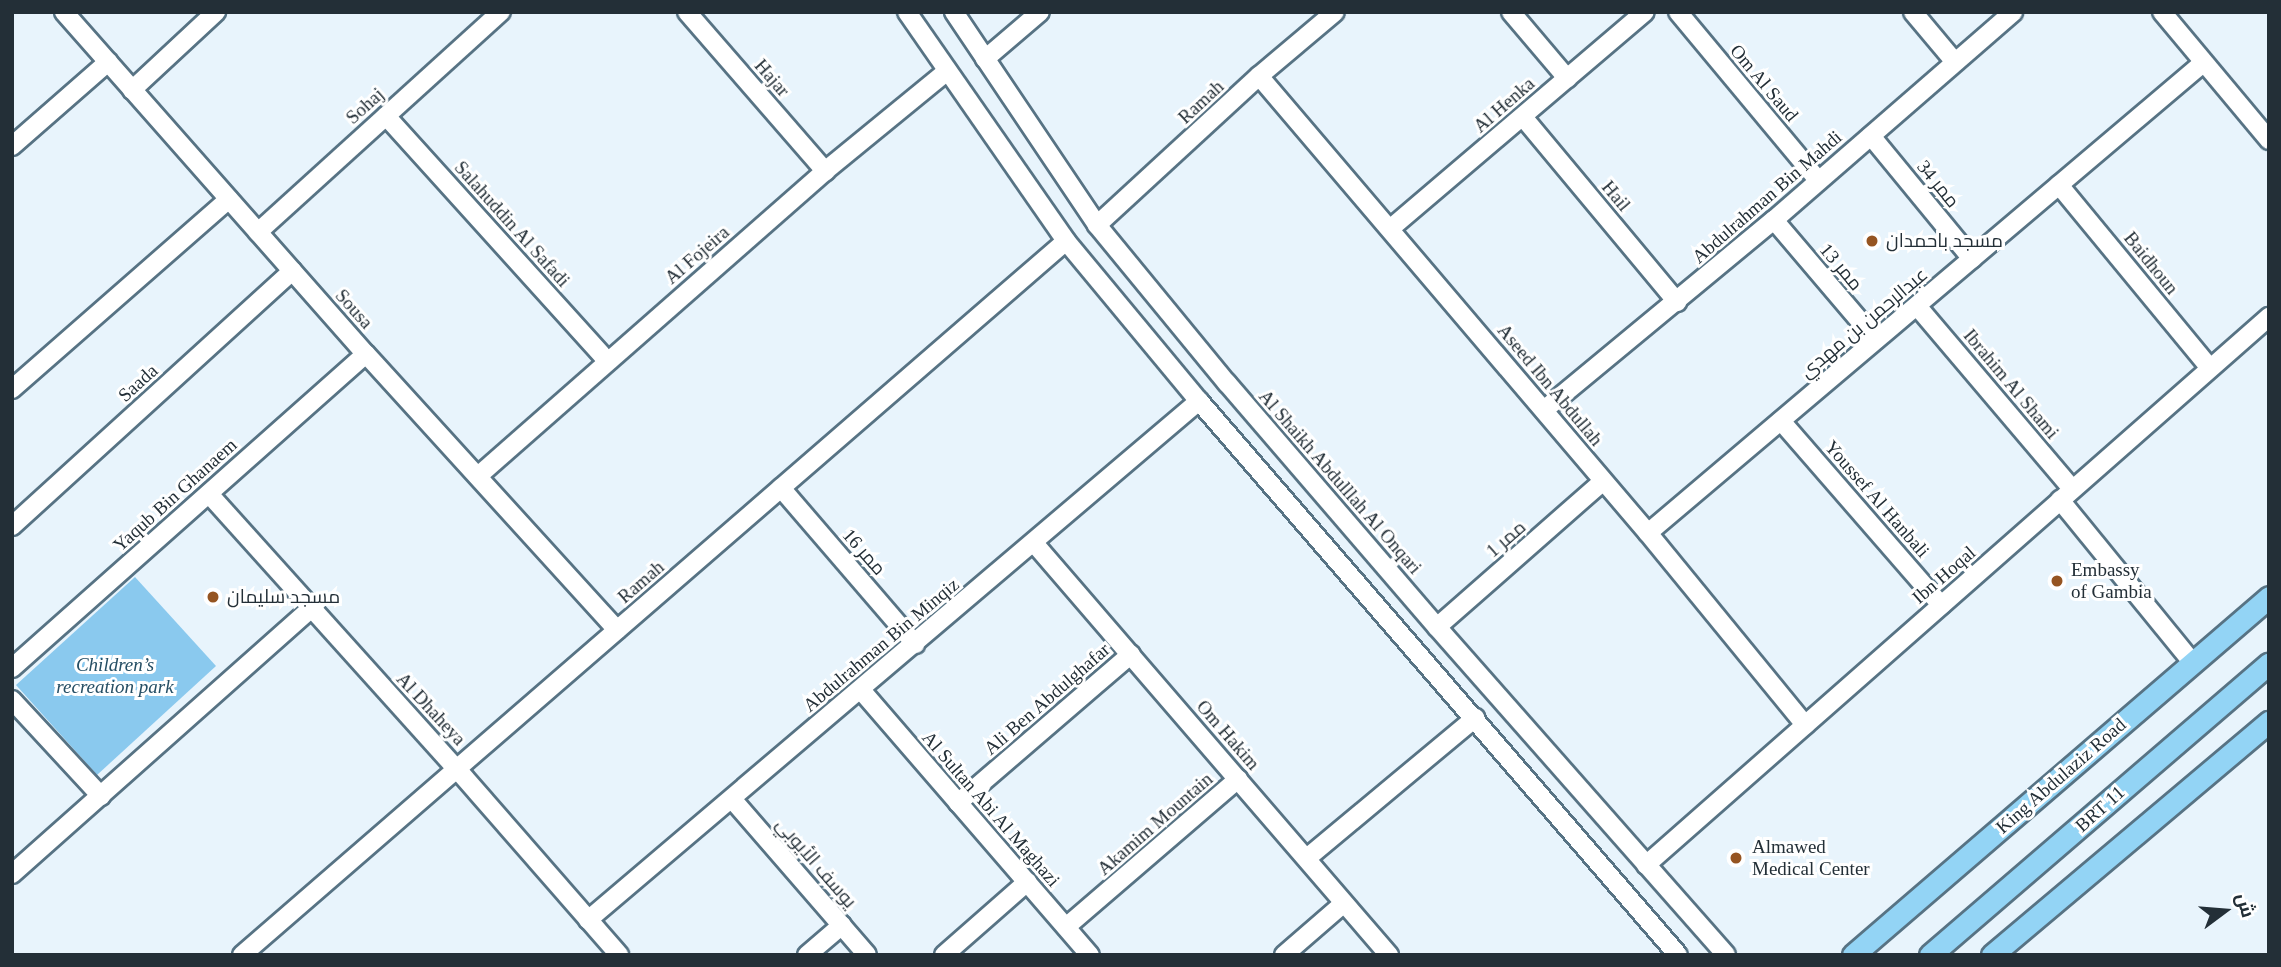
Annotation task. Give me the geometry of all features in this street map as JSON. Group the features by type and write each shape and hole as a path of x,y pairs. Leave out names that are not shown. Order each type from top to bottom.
{"main road":[{"name":"King Abdulaziz Road","path":"1854,952 2269,597"},
{"name":"BRT 11","path":"1930,955 2269,663"},
{"path":"1996,953 2269,722"}],"street":[{"name":"Sousa","path":"64,12 366,354 617,630"},
{"path":"132,90 216,12"},
{"name":"Sohaj","path":"258,232 501,12"},
{"name":"Hajar","path":"687,12 825,171"},
{"path":"907,12 1066,241 1199,401 1678,955"},
{"name":"Al Shaikh Abdulllah Al Onqari","path":"954,12 1097,225 1227,383 1437,627 1726,955"},
{"path":"985,59 1040,12"},
{"name":"Ramah","path":"1097,225 1259,76 1335,12"},
{"path":"1511,12 1567,78"},
{"name":"Al Henka","path":"1391,228 1645,12"},
{"name":"Om Al Saud","path":"1678,12 1818,180"},
{"path":"1913,12 1955,62"},
{"name":"Abdulrahman Bin Mahdi","path":"1544,410 1774,220 2013,12"},
{"path":"2162,12 2269,140"},
{"path":"12,146 108,62"},
{"name":"عبدالرحمن بن مهدي","path":"1648,533 2203,63"},
{"name":"Al Fojeira","path":"478,476 825,171 947,71"},
{"name":"Aseed Ibn Abdullah","path":"1259,76 1648,533 1805,725"},
{"name":"Salahuddin Al Safadi","path":"386,116 607,361"},
{"name":"Hail","path":"1523,117 1677,302"},
{"name":"ممر 34","path":"1871,136 1972,259"},
{"name":"Baidhoun","path":"2059,185 2210,368"},
{"path":"12,389 229,200"},
{"name":"ممر 13","path":"1774,220 1876,340"},
{"name":"Ramah","path":"242,955 1066,241"},
{"name":"Saada","path":"14,522 292,271"},
{"name":"Ibrahim Al Shami","path":"1917,306 2066,495 2193,663"},
{"name":"Ibn Hoqal","path":"1646,865 2269,317"},
{"name":"Yaqub Bin Ghanaem","path":"12,668 366,354"},
{"name":"Abdulrahman Bin Minqiz","path":"588,920 1199,401"},
{"name":"Youssef Al Hanbali","path":"1781,421 1941,605"},
{"name":"ممر 1","path":"1437,627 1603,481"},
{"name":"ممر 16","path":"781,488 915,644"},
{"name":"Al Dhaheya","path":"209,494 457,769 619,955"},
{"name":"Om Hakim","path":"1034,543 1389,955"},
{"path":"12,874 310,609"},
{"name":"Ali Ben Abdulghafar","path":"958,803 1131,654"},
{"name":"Al Sultan Abi Al Maghazi","path":"861,690 1090,955"},
{"path":"12,700 100,796"},
{"path":"1307,858 1475,718"},
{"name":"Akamim Mountain","path":"1066,927 1238,779"},
{"name":"يوسف الأيوبي","path":"732,799 867,955"},
{"path":"944,955 1027,882"},
{"path":"1284,955 1343,903"},
{"path":"807,955 842,925"}],"green space":[{"name":"Children’s recreation park","path":"135,577 216,666 97,775 16,685"}],"place":[{"name":"مسجد باحمدان","path":"1872,241"},
{"name":"Embassy of Gambia","path":"2057,581"},
{"name":"مسجد سليمان","path":"213,597"},
{"name":"Almawed Medical Center","path":"1736,858"}]}
